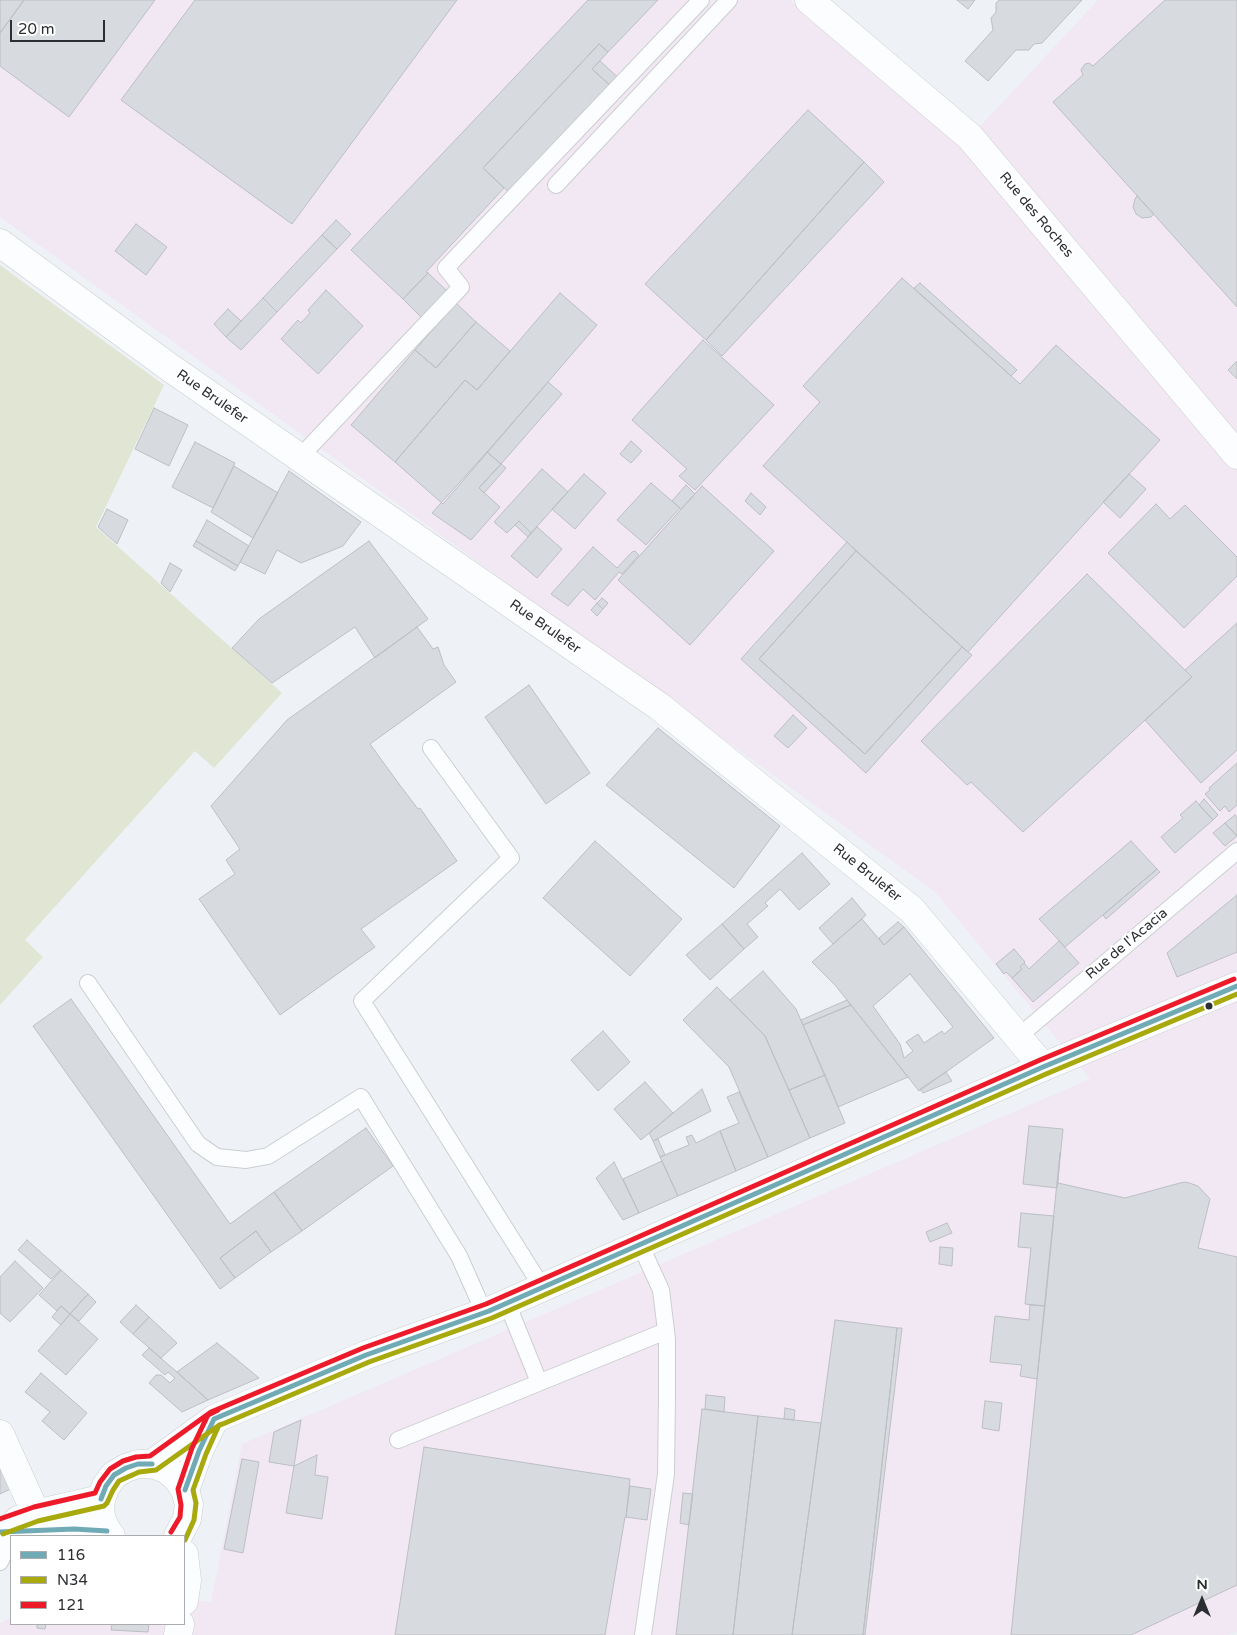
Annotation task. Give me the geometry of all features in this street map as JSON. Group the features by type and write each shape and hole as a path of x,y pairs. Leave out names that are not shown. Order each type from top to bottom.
{"street":[{"name":"Rue des Roches","path":"808,0 970,137 1237,455"},
{"name":"Rue Brulefer","path":"0,243 169,367 660,707 912,910 1043,1067"},
{"path":"152,1464 214,1419 366,1355 495,1308 1043,1067 1237,986"},
{"path":"185,1490 199,1451 214,1419"},
{"path":"0,1434 36,1514"},
{"path":"8,1533 74,1529 109,1534 100,1510 101,1498 106,1486 114,1475 126,1468 138,1464 152,1464 166,1469 177,1478 185,1490 188,1504 188,1519 185,1544"},
{"path":"8,1533 36,1514 101,1498"}],"lane":[{"path":"300,457 461,287 446,268 701,0"},
{"path":"556,185 729,0"},
{"path":"431,748 511,858 362,1001 542,1287"},
{"name":"Rue de l'Acacia","path":"1018,1037 1237,851"},
{"path":"88,983 198,1144 216,1157 246,1160 268,1156 361,1097 459,1256 495,1308 539,1382"},
{"path":"640,1244 661,1290 666,1331 667,1388 666,1474 643,1635"},
{"path":"398,1440 666,1331"},
{"path":"0,1562 8,1533"}],"shaded area":[{"path":"0,0 790,0 963,142 970,137 1098,0 1237,0 1237,1632 1227,1635 0,1635 0,1623 10,1618 10,1625 185,1625 185,1599 211,1602 242,1444 1090,1079 935,892 0,217"}],"green space":[{"path":"0,265 164,385 96,527 282,693 214,768 195,751 25,940 43,957 0,1005"}],"building":[{"path":"0,0 24,0 0,33"},
{"path":"24,0 155,0 69,117 0,66 0,33"},
{"path":"195,0 457,0 292,224 121,100"},
{"path":"588,0 658,0 608,52 599,44 483,168 504,188 403,299 351,250"},
{"path":"957,0 975,0 968,9"},
{"path":"999,0 1082,0 1042,43 1034,44 1029,50 1016,50 988,81 965,61 993,30 991,18 996,12 996,3"},
{"path":"1165,0 1237,0 1237,307 1053,102 1083,75 1081,70 1085,64 1089,63 1093,66"},
{"path":"599,44 608,52 592,69 614,89 513,196 483,168"},
{"path":"600,61 622,81 614,89 592,69"},
{"path":"808,110 864,162 706,340 645,284"},
{"path":"864,162 884,182 722,356 706,340"},
{"path":"1137,196 1154,214 1151,217 1142,218 1136,214 1133,207"},
{"path":"336,220 351,234 337,249 322,235"},
{"path":"136,224 167,247 146,275 115,251"},
{"path":"322,235 337,249 277,312 263,298"},
{"path":"428,273 448,292 423,319 403,299"},
{"path":"902,278 1020,384 1056,345 1160,440 968,652 763,466 820,402 803,386"},
{"path":"920,283 1017,370 1011,376 914,288"},
{"path":"326,290 363,326 318,374 281,339 298,320 301,323 310,313 308,310"},
{"path":"560,293 597,325 443,504 395,462 465,380 477,390"},
{"path":"263,298 277,312 241,350 226,337"},
{"path":"456,303 476,322 436,368 415,350"},
{"path":"228,309 241,321 226,337 214,324"},
{"path":"476,322 510,351 477,390 465,380 395,462 351,425 415,350 436,368"},
{"path":"703,340 774,405 695,490 679,476 687,469 632,420"},
{"path":"1237,362 1237,379 1228,370"},
{"path":"548,382 562,394 501,464 487,452"},
{"path":"154,408 188,425 169,466 135,449"},
{"path":"631,441 642,451 631,463 620,454"},
{"path":"195,442 235,463 213,508 172,487"},
{"path":"487,452 501,464 479,488 500,507 471,540 432,513"},
{"path":"501,464 506,468 484,493 479,488"},
{"path":"234,466 278,493 253,538 211,512"},
{"path":"542,469 568,492 531,533 519,521 507,533 494,522"},
{"path":"289,471 361,522 343,546 301,563 277,550 265,574 240,562"},
{"path":"584,474 606,493 575,529 552,509"},
{"path":"1129,474 1146,489 1120,518 1103,502"},
{"path":"651,483 680,508 646,545 617,520"},
{"path":"686,485 695,494 681,509 672,501"},
{"path":"702,486 774,551 690,645 618,580"},
{"path":"751,493 766,507 760,515 745,501"},
{"path":"1156,504 1170,519 1185,505 1237,557 1237,576 1184,628 1108,553"},
{"path":"107,509 128,520 117,544 98,527"},
{"path":"207,520 249,546 238,566 196,541"},
{"path":"519,521 531,533 528,537 515,525"},
{"path":"537,527 562,549 537,578 511,556"},
{"path":"196,541 238,566 235,571 193,546"},
{"path":"369,541 428,619 375,658 355,627 272,683 232,648 259,619"},
{"path":"847,542 856,551 759,659 865,754 962,647 972,655 866,773 741,659"},
{"path":"593,547 617,568 632,552 635,551 639,555 622,574 619,572 595,600 583,589 568,606 551,594"},
{"path":"856,551 962,647 865,754 759,659"},
{"path":"170,563 182,570 170,592 161,583"},
{"path":"1087,574 1192,677 1023,832 971,782 967,785 921,741"},
{"path":"602,598 608,603 603,609 597,603"},
{"path":"597,603 603,609 597,616 591,610"},
{"path":"1237,623 1237,750 1201,783 1145,720 1192,677 1185,670"},
{"path":"417,627 433,649 438,647 444,665 456,682 370,744 418,809 420,808 457,861 361,929 375,947 280,1015 199,899 235,874 226,860 240,849 211,806 287,720"},
{"path":"529,685 590,773 546,804 485,717"},
{"path":"793,715 807,728 788,748 774,736"},
{"path":"658,728 780,826 734,888 606,785"},
{"path":"1237,763 1237,805 1229,812 1225,806 1220,811 1205,794 1210,790 1209,788"},
{"path":"1204,799 1218,815 1213,820 1199,805"},
{"path":"1196,801 1213,820 1175,853 1161,837 1183,818 1180,815"},
{"path":"1235,815 1237,818 1237,836 1225,823"},
{"path":"1225,823 1237,836 1225,846 1213,833"},
{"path":"595,841 682,919 630,976 543,898"},
{"path":"1131,841 1157,869 1065,947 1039,919"},
{"path":"802,853 830,884 799,910 780,889 765,903 768,906 747,924 758,937 744,949 722,924"},
{"path":"1157,869 1160,872 1106,919 1103,915"},
{"path":"1237,895 1237,952 1177,977 1167,953"},
{"path":"852,898 866,915 833,944 819,928"},
{"path":"862,919 884,945 904,927 994,1038 919,1091 835,985 812,962","holes":["910,974 953,1027 944,1034 942,1031 924,1043 918,1034 906,1042 913,1051 904,1058 900,1044 873,1006"]},
{"path":"898,922 904,927 884,945 879,938"},
{"path":"722,924 744,949 710,980 686,955"},
{"path":"1059,941 1079,963 1033,1002 1012,978 1022,969 1020,967 1024,963 1029,969"},
{"path":"1014,949 1025,962 1020,967 1022,969 1012,978 1006,972 1004,974 996,964"},
{"path":"763,971 796,1009 825,1075 789,1090 765,1036 730,1000"},
{"path":"717,987 765,1036 810,1138 768,1157 729,1067 683,1020"},
{"path":"71,999 230,1224 274,1192 302,1231 271,1252 256,1231 220,1258 235,1278 220,1289 33,1026"},
{"path":"847,1000 851,1005 803,1025 801,1020"},
{"path":"851,1005 908,1077 838,1107 803,1025"},
{"path":"603,1031 630,1062 598,1091 571,1060"},
{"path":"946,1072 952,1081 923,1093 920,1089"},
{"path":"825,1075 845,1123 810,1138 789,1090"},
{"path":"645,1082 673,1113 641,1140 614,1109"},
{"path":"702,1089 711,1111 653,1141 649,1133"},
{"path":"739,1092 768,1157 736,1171 720,1131 739,1123 727,1097"},
{"path":"1029,1126 1063,1129 1057,1188 1023,1184"},
{"path":"366,1128 393,1166 302,1231 274,1192"},
{"path":"720,1131 736,1171 678,1196 660,1157 689,1145 686,1137 692,1135 696,1143"},
{"path":"658,1139 665,1155 660,1157 653,1141"},
{"path":"1060,1153 1058,1183 1125,1198 1186,1182 1198,1186 1210,1199 1198,1248 1237,1257 1237,1585 1131,1635 1011,1635"},
{"path":"662,1161 678,1196 639,1213 623,1179"},
{"path":"614,1162 639,1213 623,1220 596,1178"},
{"path":"1021,1213 1054,1216 1045,1306 1025,1304 1031,1248 1018,1247"},
{"path":"947,1223 952,1233 930,1242 926,1232"},
{"path":"256,1231 271,1252 235,1278 220,1258"},
{"path":"27,1240 61,1270 51,1279 18,1250"},
{"path":"940,1247 953,1248 952,1266 939,1264"},
{"path":"15,1261 43,1288 10,1322 0,1313 0,1277"},
{"path":"61,1270 88,1294 70,1314 61,1306 57,1311 39,1295"},
{"path":"88,1294 96,1302 79,1321 70,1314"},
{"path":"136,1305 149,1317 133,1334 120,1322"},
{"path":"1030,1305 1045,1306 1037,1379 1020,1376 1022,1365 990,1362 995,1316 1029,1320"},
{"path":"61,1306 70,1314 61,1325 52,1317"},
{"path":"70,1314 98,1339 66,1375 38,1351"},
{"path":"149,1317 177,1343 161,1358 133,1334"},
{"path":"835,1320 897,1328 863,1635 792,1635"},
{"path":"897,1328 902,1328 865,1635 863,1635"},
{"path":"217,1343 259,1378 208,1400 177,1372"},
{"path":"149,1348 208,1400 182,1412 149,1383 156,1375 161,1375 170,1383 175,1378 168,1372 165,1375 142,1355"},
{"path":"41,1373 87,1413 64,1440 42,1421 50,1412 25,1392"},
{"path":"706,1395 725,1397 724,1412 705,1409"},
{"path":"985,1401 1002,1403 999,1431 982,1428"},
{"path":"785,1408 795,1410 794,1420 784,1419"},
{"path":"702,1409 758,1416 733,1635 676,1635"},
{"path":"758,1416 821,1423 792,1635 733,1635"},
{"path":"301,1420 294,1466 269,1462 274,1432"},
{"path":"0,1441 21,1484 0,1494"},
{"path":"424,1447 630,1479 626,1517 605,1635 395,1635"},
{"path":"317,1455 315,1475 328,1477 322,1519 286,1513 294,1466"},
{"path":"242,1459 259,1462 243,1553 224,1549"},
{"path":"630,1486 651,1489 647,1520 626,1517"},
{"path":"683,1493 693,1494 689,1525 680,1523"},
{"path":"37,1625 46,1625 45,1629 37,1628"},
{"path":"112,1625 149,1625 148,1632 111,1630"}],"transit line":[{"name":"121","path":"0,1519 34,1507 95,1493 100,1482 110,1469 123,1461 136,1457 150,1456 211,1412 363,1348 486,1304 1040,1060 1234,979"},
{"name":"116","path":"185,1490 199,1451 214,1419 366,1355 489,1311 1043,1067 1237,986"},
{"name":"N34","path":"3,1534 38,1521 104,1506 119,1481 139,1472 156,1470 218,1426 369,1362 492,1318 1046,1074 1237,994"},
{"name":"121","path":"171,1532 180,1517 181,1505 178,1489 192,1448 208,1415 218,1410"},
{"name":"N34","path":"185,1540 194,1520 196,1503 193,1490 206,1454 219,1425 222,1424"},
{"name":"116","path":"101,1499 106,1486 114,1475 138,1464 152,1464"},
{"name":"116","path":"0,1532 74,1529 107,1531"}]}
